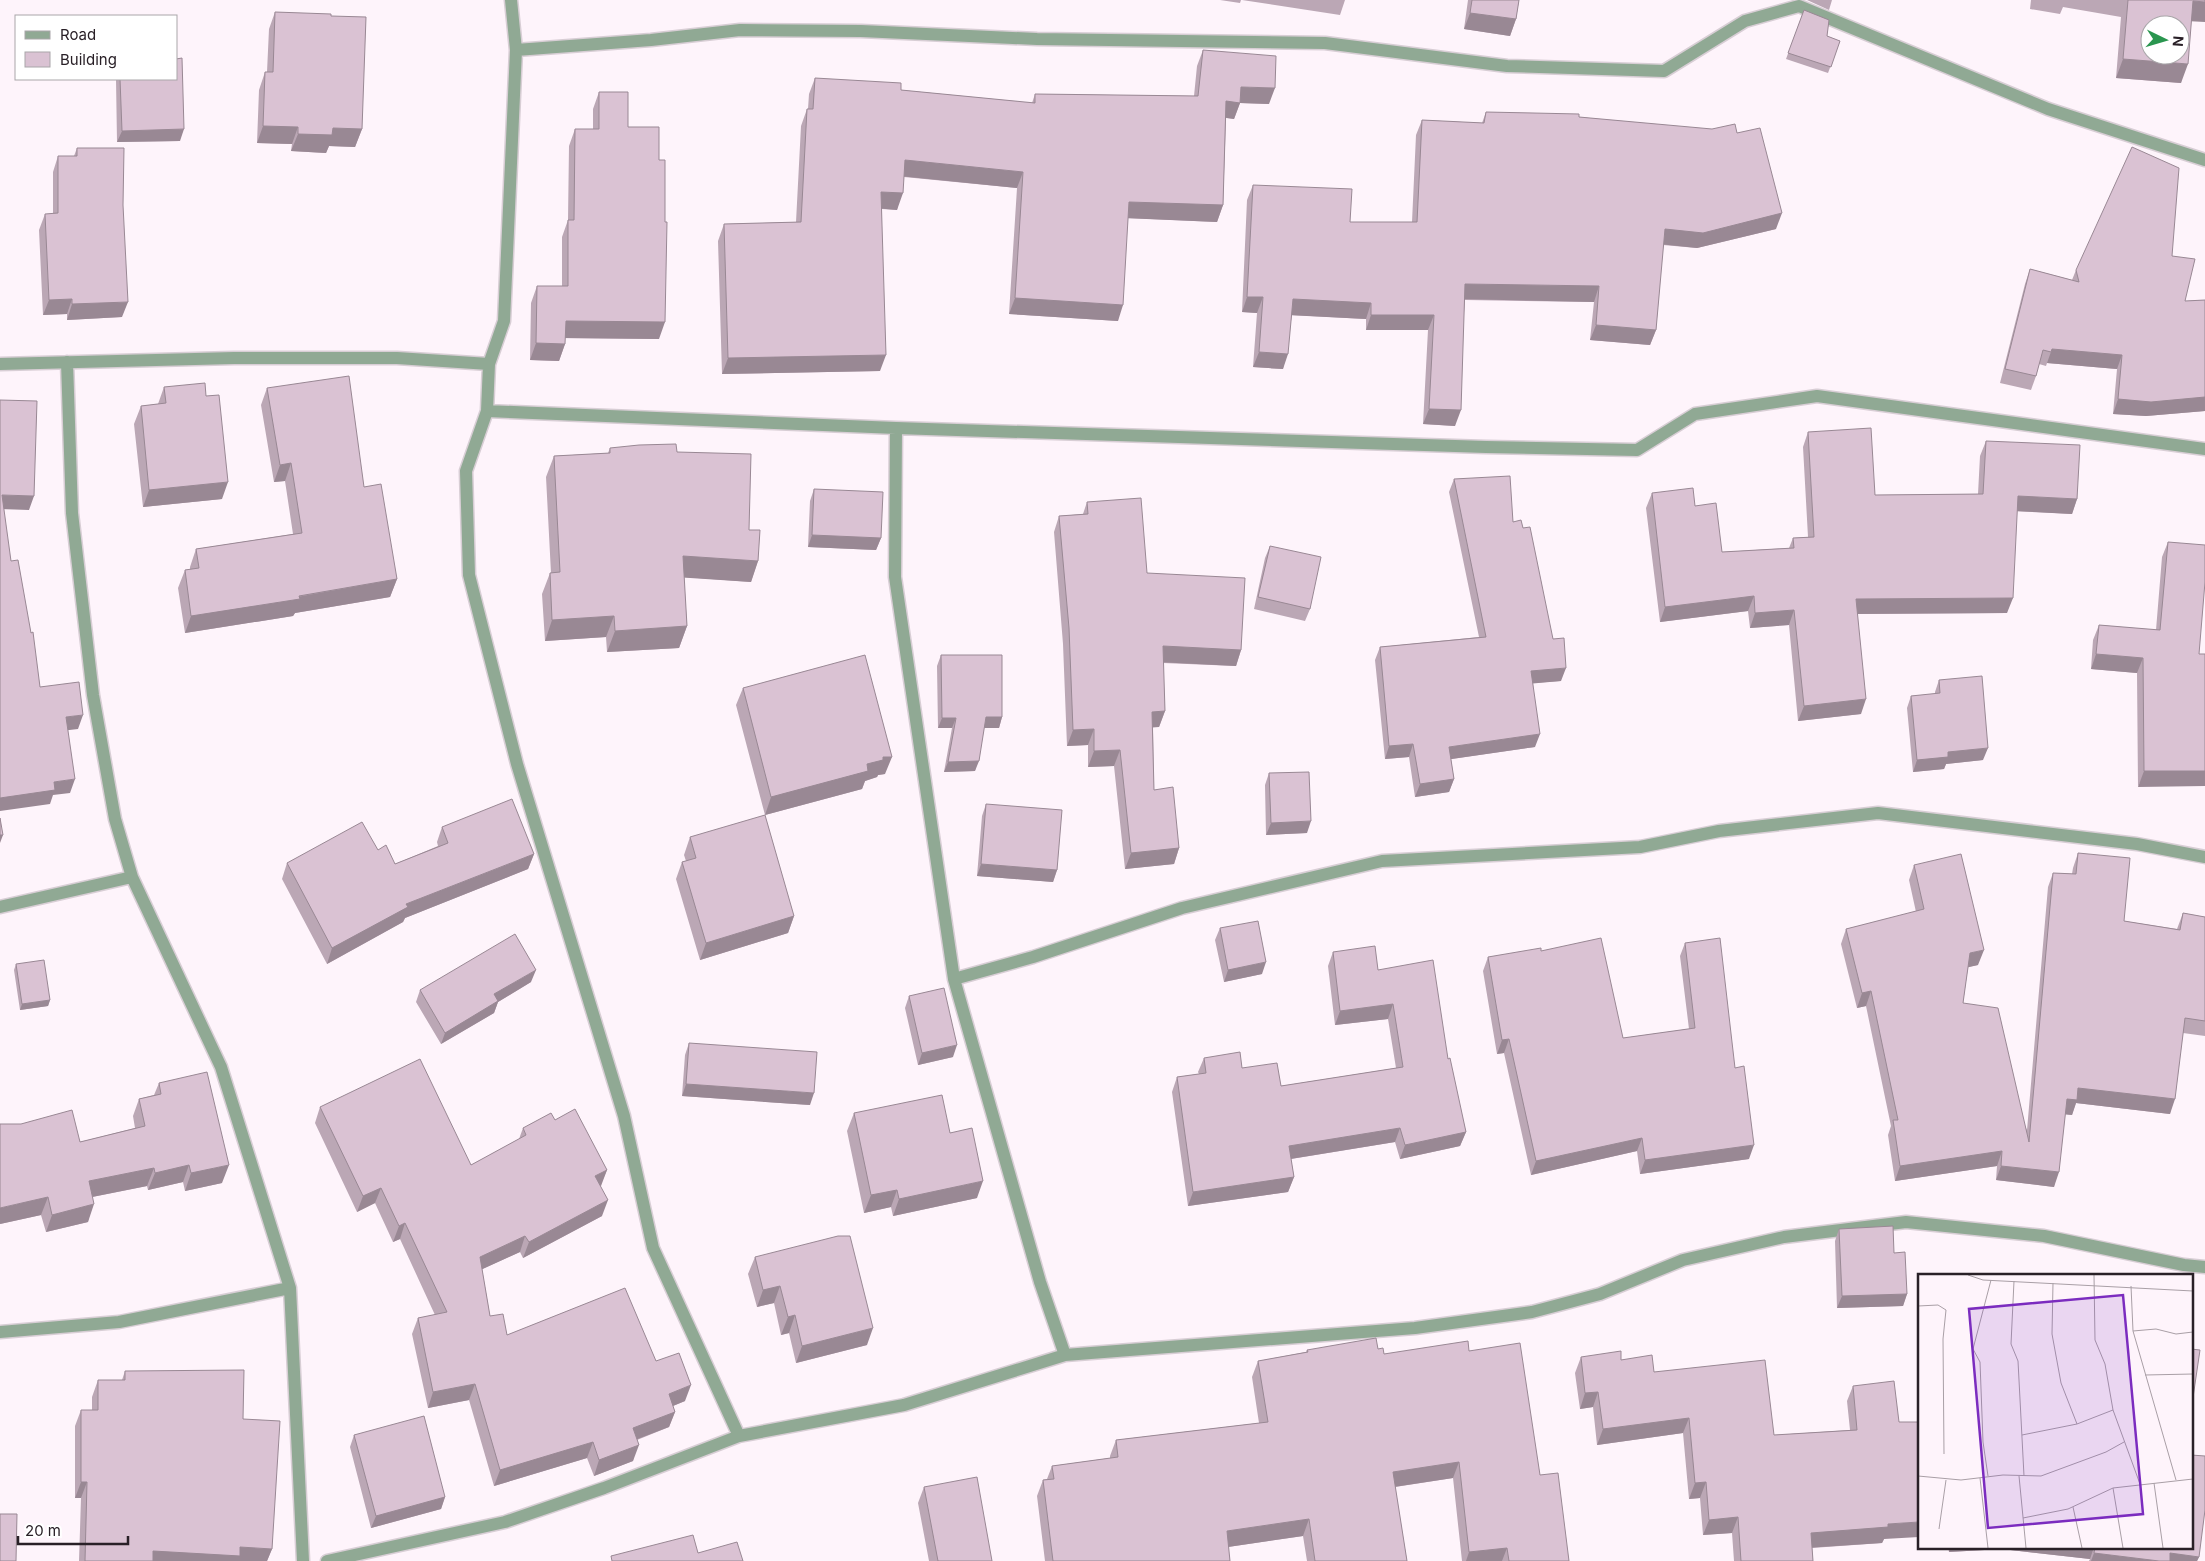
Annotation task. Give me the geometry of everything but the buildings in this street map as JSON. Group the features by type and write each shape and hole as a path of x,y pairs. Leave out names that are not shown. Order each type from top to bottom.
{"street":[{"path":"511,0 516,50 504,321 489,364 487,411 466,471 469,575 517,764 624,1116 653,1248 739,1436"},
{"path":"516,50 651,40 740,30 861,31 1037,39 1325,43 1507,66 1664,71 1745,21 1799,6 2048,109 2205,160"},
{"path":"0,364 234,358 397,358 489,364"},
{"path":"67,362 72,513 93,695 115,819 132,877 221,1067 290,1288 303,1561"},
{"path":"487,411 896,428 1476,447 1637,450 1695,414 1817,396 2205,449"},
{"path":"896,428 895,577 954,979 1040,1282 1065,1355"},
{"path":"954,979 1033,957 1182,908 1382,861 1640,847 1718,831 1878,813 2137,844 2205,856"},
{"path":"0,907 132,877"},
{"path":"327,1561 506,1522 604,1488 739,1436 904,1405 1065,1355 1415,1328 1532,1312 1600,1294 1683,1260 1784,1238 1906,1222 2044,1236 2184,1265 2205,1267"},
{"path":"0,1332 119,1322 290,1288"}]}
